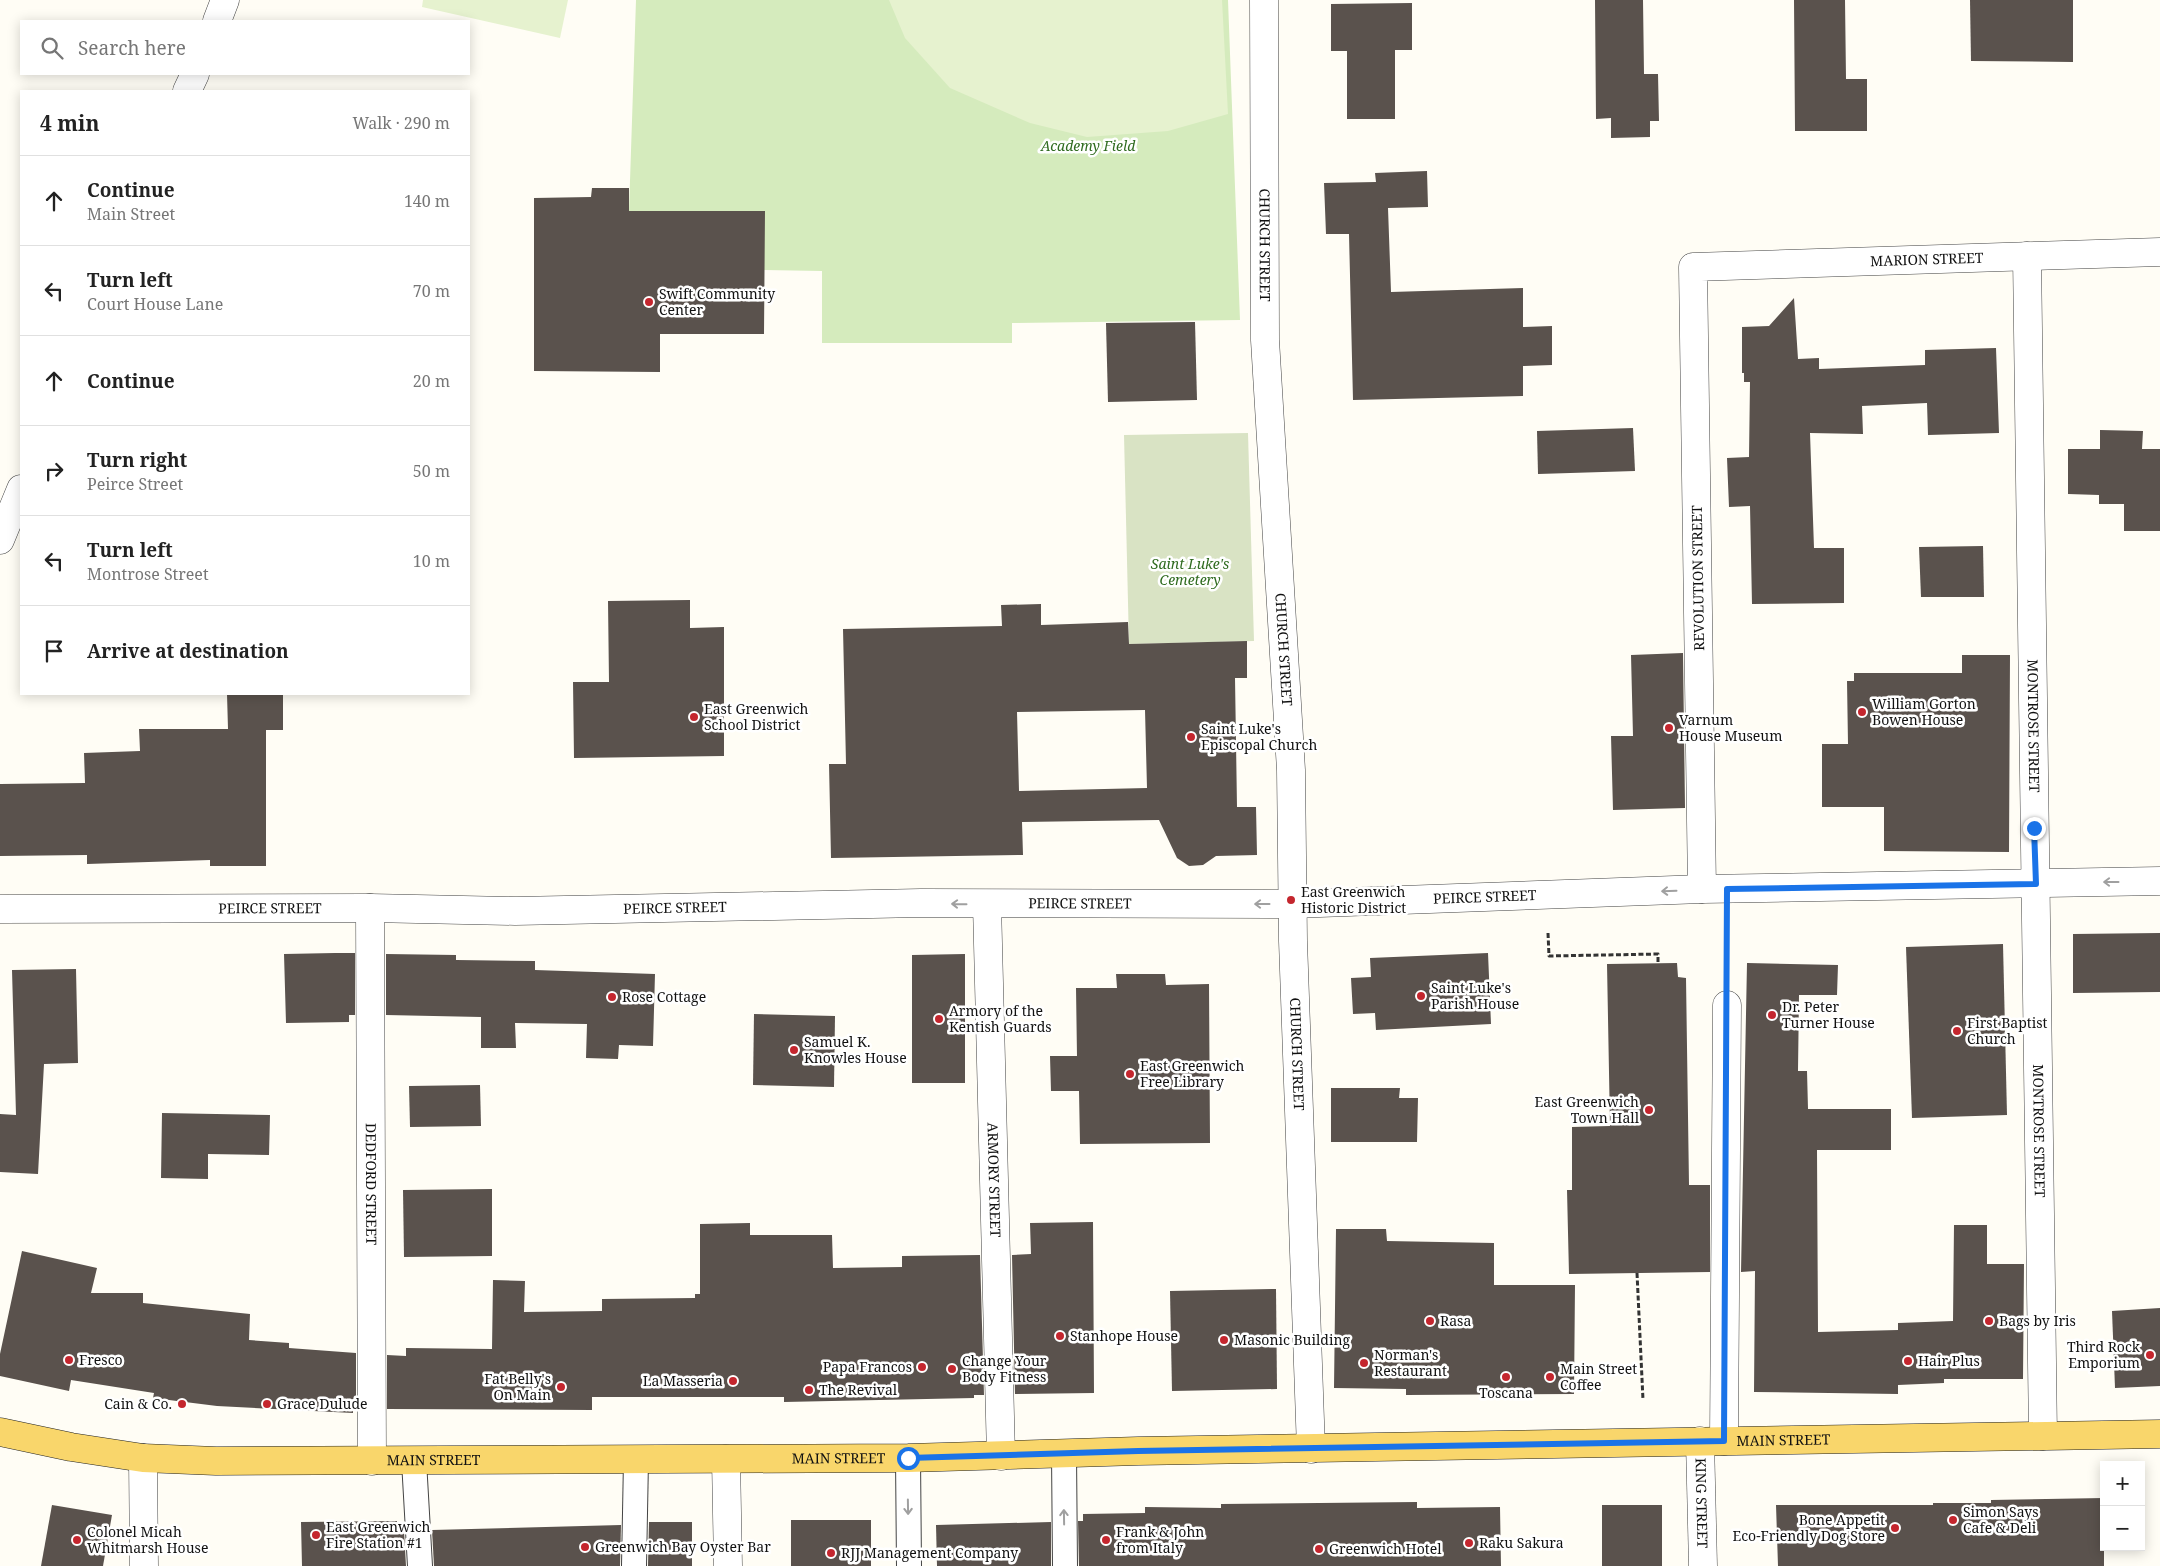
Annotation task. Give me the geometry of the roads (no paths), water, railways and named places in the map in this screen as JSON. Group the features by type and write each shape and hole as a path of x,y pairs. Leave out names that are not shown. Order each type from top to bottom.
{"main road":[{"name":"MAIN STREET","path":"0,1432 71,1447 143,1458 216,1461 908,1458 1138,1451 2160,1434"}],"street":[{"path":"216,20 225,0"},
{"name":"CHURCH STREET","path":"1264,0 1265,340 1291,770 1292,904 1311,1449"},
{"path":"187,90 195,75"},
{"name":"MARION STREET","path":"1693,266 2160,252"},
{"name":"MONTROSE STREET","path":"2027,256 2043,1436"},
{"name":"REVOLUTION STREET","path":"1693,266 1715,889"},
{"path":"0,540 20,491"},
{"name":"PEIRCE STREET","path":"0,909 370,908 515,911 801,904 1292,904 1715,889 2160,881"},
{"name":"ARMORY STREET","path":"987,904 1001,1456"},
{"name":"DEDFORD STREET","path":"370,908 372,1461"},
{"name":"KING STREET","path":"1703,1566 1712,1441 1727,1006"},
{"path":"143,1458 144,1566"},
{"path":"726,1459 728,1566"}],"lane":[{"path":"1064,1454 1066,1566"},
{"path":"908,1458 909,1566"},
{"path":"634,1566 636,1460"},
{"path":"414,1461 420,1566"}],"place":[{"name":"Swift Community Center","path":"649,302"},
{"name":"William Gorton Bowen House","path":"1862,712"},
{"name":"East Greenwich School District","path":"694,717"},
{"name":"Varnum House Museum","path":"1669,728"},
{"name":"Saint Luke's Episcopal Church","path":"1191,737"},
{"name":"East Greenwich Historic District","path":"1291,900"},
{"name":"Saint Luke's Parish House","path":"1421,996"},
{"name":"Rose Cottage","path":"612,997"},
{"name":"Dr. Peter Turner House","path":"1772,1015"},
{"name":"Armory of the Kentish Guards","path":"939,1019"},
{"name":"First Baptist Church","path":"1957,1031"},
{"name":"Samuel K. Knowles House","path":"794,1050"},
{"name":"East Greenwich Free Library","path":"1130,1074"},
{"name":"East Greenwich Town Hall","path":"1649,1110"},
{"name":"Rasa","path":"1430,1321"},
{"name":"Bags by Iris","path":"1989,1321"},
{"name":"Stanhope House","path":"1060,1336"},
{"name":"Masonic Building","path":"1224,1340"},
{"name":"Third Rock Emporium","path":"2150,1355"},
{"name":"Fresco","path":"69,1360"},
{"name":"Hair Plus","path":"1908,1361"},
{"name":"Norman's Restaurant","path":"1364,1363"},
{"name":"Papa Francos","path":"922,1367"},
{"name":"Change Your Body Fitness","path":"952,1369"},
{"name":"Toscana","path":"1506,1377"},
{"name":"Main Street Coffee","path":"1550,1377"},
{"name":"La Masseria","path":"733,1381"},
{"name":"Fat Belly's On Main","path":"561,1387"},
{"name":"The Revival","path":"809,1390"},
{"name":"Cain & Co.","path":"182,1404"},
{"name":"Grace Dulude","path":"267,1404"},
{"name":"Simon Says Cafe & Deli","path":"1953,1520"},
{"name":"Bone Appetit Eco-Friendly Dog Store","path":"1895,1528"},
{"name":"East Greenwich Fire Station #1","path":"316,1535"},
{"name":"Colonel Micah Whitmarsh House","path":"77,1540"},
{"name":"Frank & John from Italy","path":"1106,1540"},
{"name":"Raku Sakura","path":"1469,1543"},
{"name":"Greenwich Bay Oyster Bar","path":"585,1547"},
{"name":"Greenwich Hotel","path":"1319,1549"},
{"name":"RJJ Management Company","path":"831,1553"}],"park label":[{"name":"Academy Field","path":"1088,146"},
{"name":"Saint Luke's Cemetery","path":"1190,572"}]}
